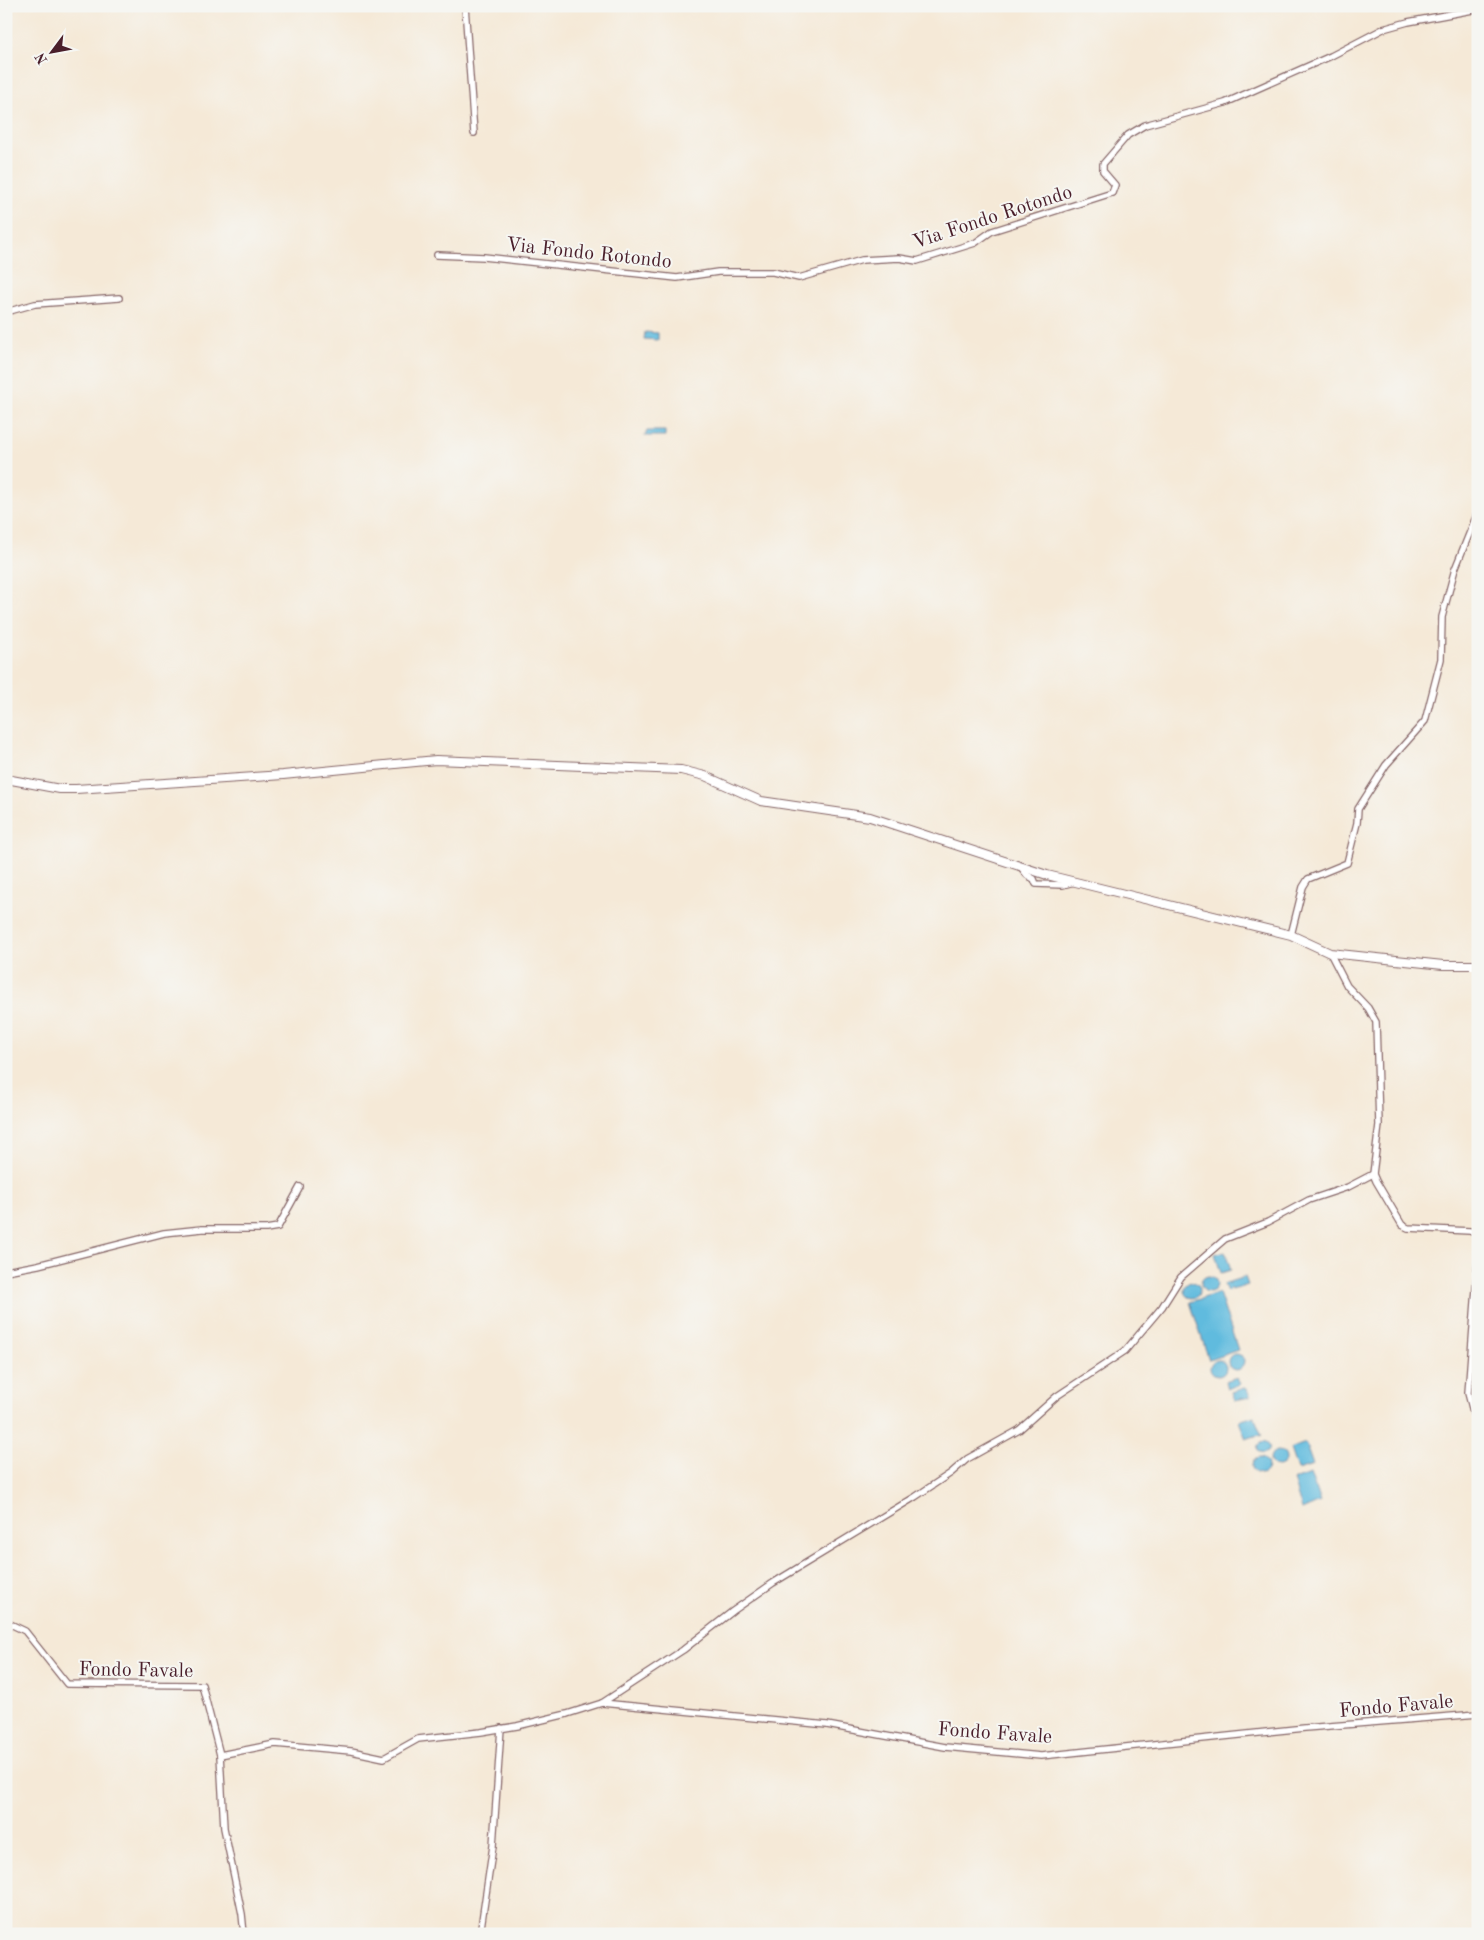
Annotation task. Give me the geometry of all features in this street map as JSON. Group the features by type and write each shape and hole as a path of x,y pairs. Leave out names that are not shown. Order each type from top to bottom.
{"main road":[{"path":"6,779 60,789 76,789 284,775 436,760 680,770 705,776 761,801 870,817 1021,867 1074,882 1290,935 1330,953 1443,965 1478,965"}],"street":[{"path":"465,6 474,133"},
{"name":"Via Fondo Rotondo","path":"437,256 494,258 677,278 718,272 764,272 799,278 862,260 899,258 917,261 975,243 992,231 1112,193 1114,185 1102,171 1102,164 1128,134 1145,125 1225,103 1323,60 1383,29 1416,20 1478,9"},
{"path":"6,312 35,304 119,298"},
{"path":"1290,935 1303,886 1308,879 1347,863 1357,823 1358,809 1386,765 1425,720 1441,659 1445,608 1455,569 1478,512"},
{"path":"1021,867 1027,875 1034,879 1036,884 1063,885 1074,882"},
{"path":"1330,953 1347,986 1368,1008 1376,1022 1379,1125 1373,1174 1402,1225 1408,1228 1470,1231 1478,1235"},
{"path":"244,1934 242,1914 224,1828 220,1755 275,1744 351,1751 384,1758 418,1738 501,1728 567,1714 602,1703 682,1650 733,1610 774,1583 951,1473 967,1458 1019,1430 1057,1396 1125,1351 1162,1307 1181,1277 1225,1239 1276,1218 1309,1200 1348,1186 1373,1174"},
{"path":"6,1271 38,1265 164,1232 202,1229 266,1229 278,1226 300,1187"},
{"path":"1478,1263 1468,1393 1478,1431"},
{"name":"Fondo Favale","path":"6,1622 25,1631 67,1684 202,1686 220,1755"},
{"name":"Fondo Favale","path":"602,1703 827,1725 945,1747 1041,1756 1305,1728 1478,1714"},
{"path":"480,1934 493,1846 501,1728"}],"water":[{"path":"645,332 658,333 658,340 644,339"},
{"path":"647,431 665,431 665,436 645,436"},
{"path":"1225,1251 1231,1270 1221,1273 1215,1254"},
{"path":"1209,1276 1217,1284 1209,1292 1201,1284"},
{"path":"1245,1277 1248,1285 1232,1290 1231,1288 1227,1292 1224,1284 1228,1282 1229,1284 1229,1282"},
{"path":"1192,1282 1200,1290 1192,1298 1184,1290"},
{"path":"1219,1293 1238,1350 1209,1360 1190,1302"},
{"path":"1236,1354 1244,1362 1236,1370 1228,1362"},
{"path":"1218,1360 1226,1368 1218,1376 1210,1368"},
{"path":"1237,1377 1240,1384 1227,1389 1225,1381"},
{"path":"1244,1388 1247,1389 1250,1397 1235,1400 1232,1392"},
{"path":"1254,1416 1262,1436 1258,1435 1246,1439 1239,1421"},
{"path":"1263,1442 1269,1448 1263,1454 1257,1448"},
{"path":"1305,1443 1313,1465 1297,1470 1290,1449"},
{"path":"1278,1451 1284,1453 1286,1459 1284,1465 1278,1467 1272,1465 1270,1459 1272,1453"},
{"path":"1260,1458 1266,1460 1268,1466 1266,1472 1260,1474 1254,1472 1252,1466 1254,1460"},
{"path":"1310,1474 1320,1502 1302,1510 1293,1480"}]}
